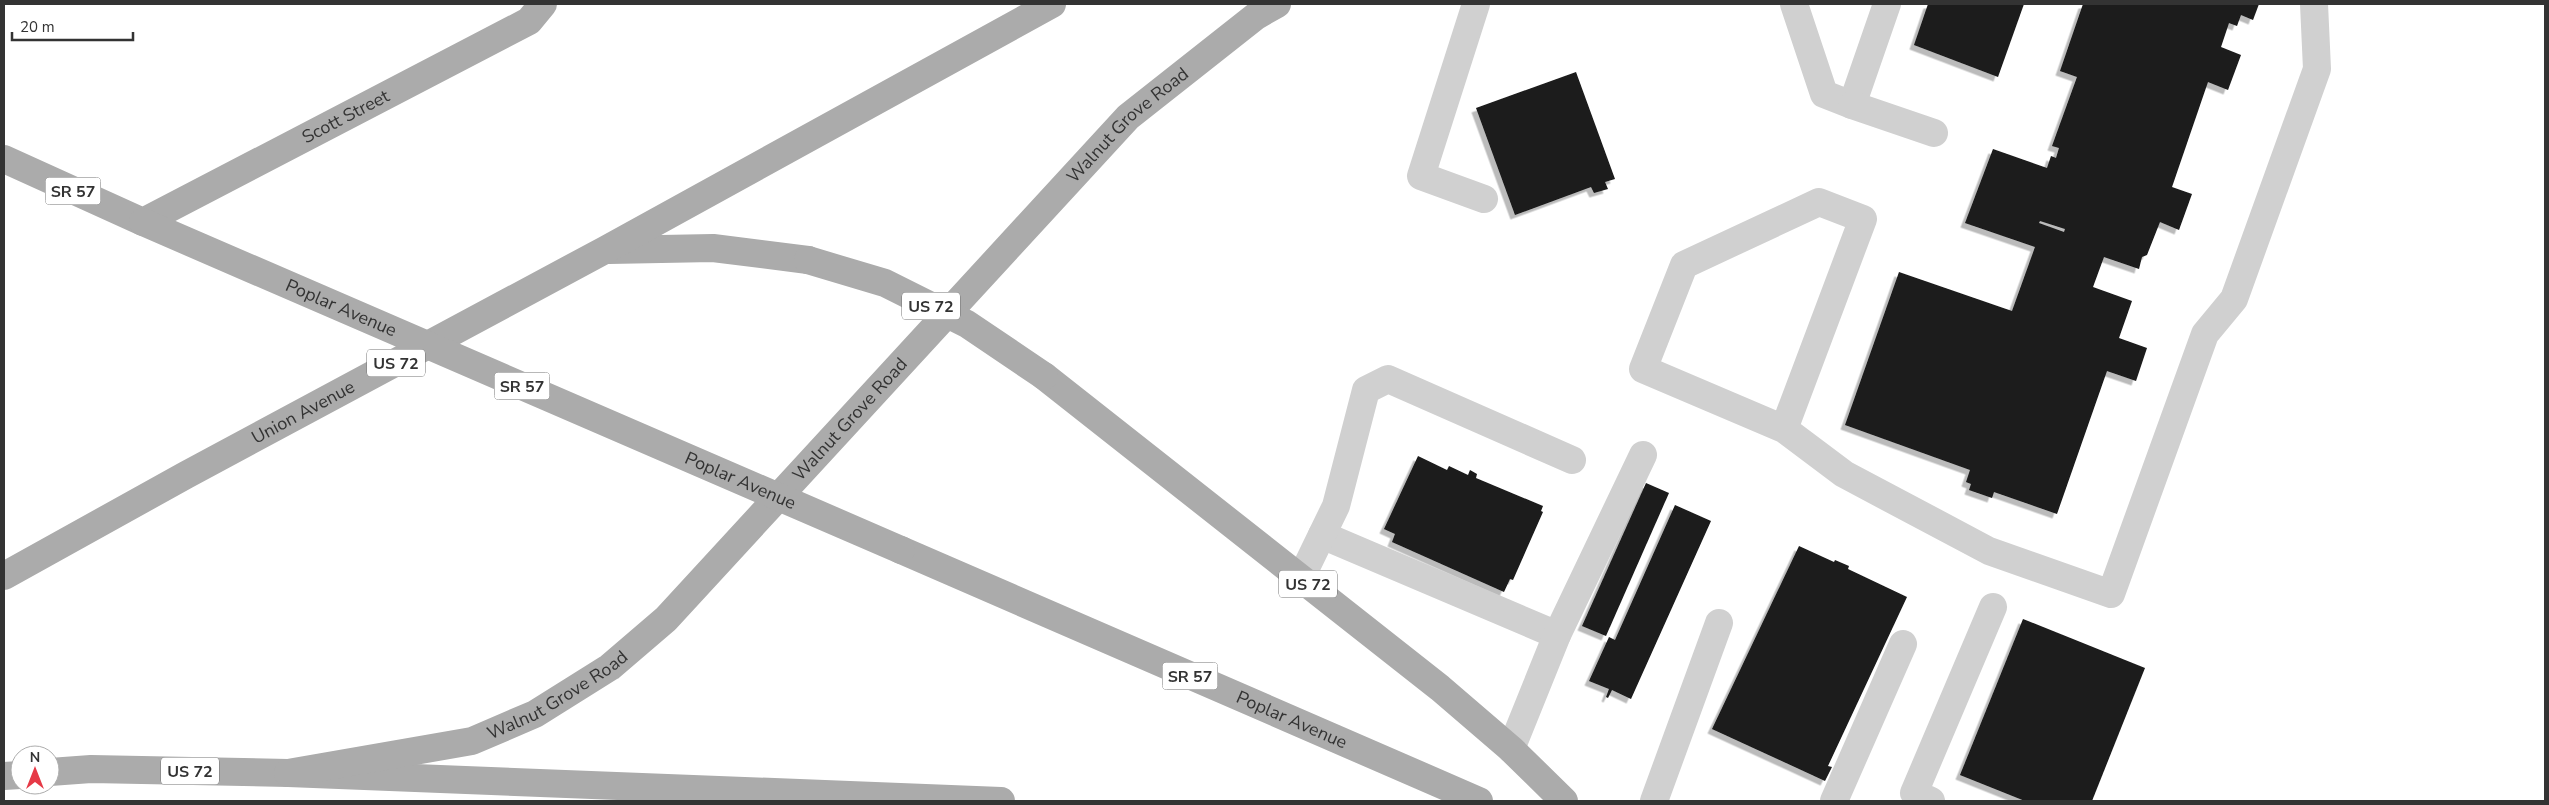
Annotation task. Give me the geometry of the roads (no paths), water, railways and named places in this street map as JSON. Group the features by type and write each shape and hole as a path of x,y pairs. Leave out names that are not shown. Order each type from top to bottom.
{"main road":[{"name":"Scott Street","path":"143,222 529,21 543,4"},
{"path":"605,250 1052,4"},
{"name":"Walnut Grove Road","path":"288,773 472,741 535,714 610,667 666,619 1128,117 1256,16 1277,4"},
{"name":"Poplar Avenue","path":"4,159 143,222 1479,801"},
{"name":"US 72","path":"605,250 713,248 808,260 885,283 966,324 1044,376 1440,688 1511,749 1564,801"},
{"name":"Union Avenue","path":"4,576 186,475 605,250"},
{"name":"US 72","path":"60,771 92,769 288,773 1002,801"}],"lane":[{"path":"1476,4 1421,176 1484,199"},
{"path":"1794,4 1824,94 1934,133"},
{"path":"1852,105 1887,4"},
{"path":"1784,429 1863,219 1820,202 1684,265 1643,369 1784,429 1844,474 1989,552 2111,594 2205,334 2234,300 2318,69 2314,4"},
{"path":"1300,578 1336,506 1366,390 1388,380 1572,460"},
{"path":"1511,749 1557,636 1643,455"},
{"path":"1322,535 1557,636"},
{"path":"1931,801 1914,793 1993,607"},
{"path":"1654,801 1719,623"},
{"path":"1834,801 1903,644"}]}
